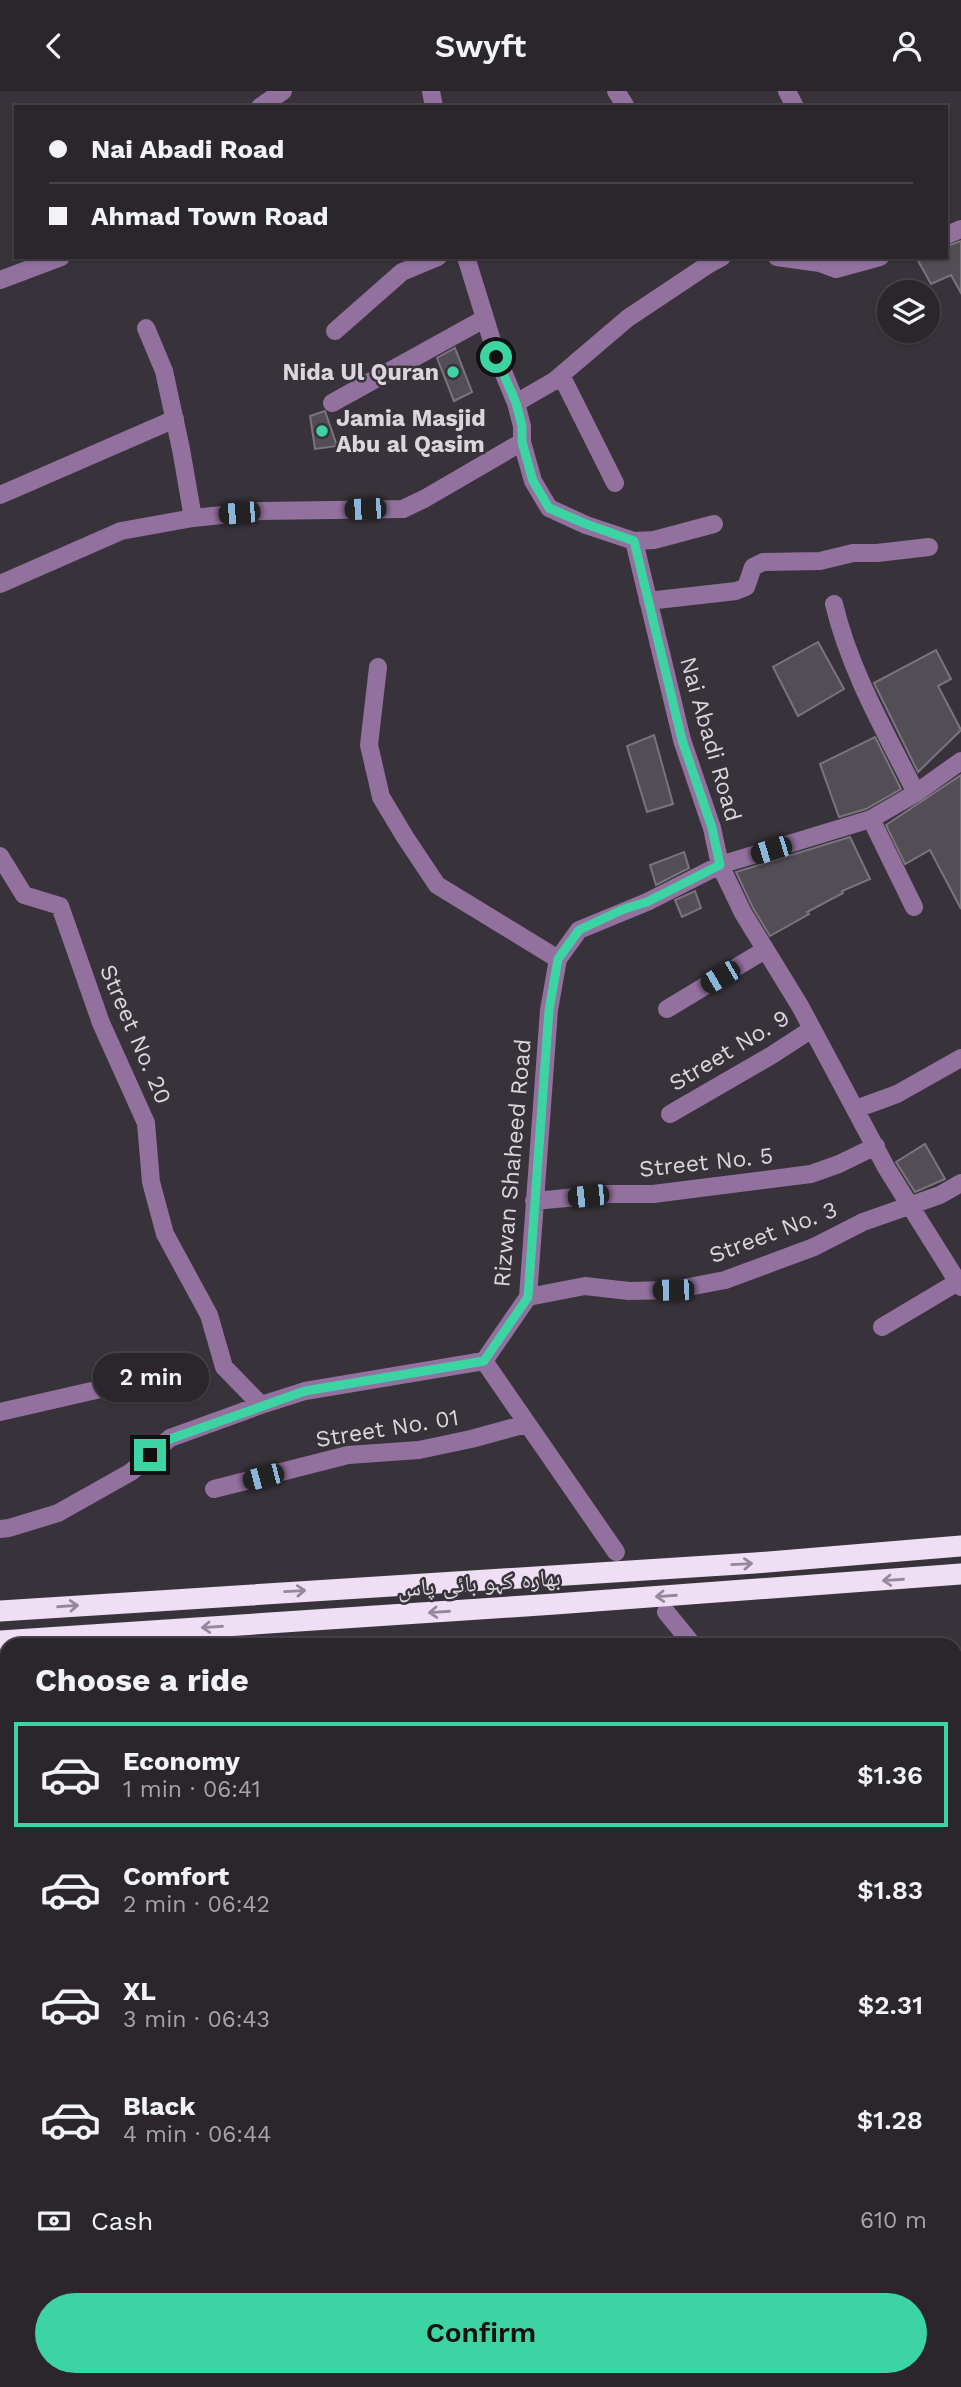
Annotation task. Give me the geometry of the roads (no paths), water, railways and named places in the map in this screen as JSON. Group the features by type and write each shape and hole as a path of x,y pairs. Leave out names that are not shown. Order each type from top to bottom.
{"highway":[{"name":"بھارہ کہو بائی پاس","path":"0,1611 755,1563 961,1546"},
{"name":"بھارہ کہو بائی پاس","path":"45,1638 961,1574"}],"street":[{"path":"263,105 283,91"},
{"path":"0,280 56,259"},
{"path":"335,331 402,272 433,259"},
{"path":"467,259 496,357 516,403 522,426 522,442 533,481 549,508 634,541 654,540 714,524"},
{"path":"516,403 561,375 628,318 719,259"},
{"path":"812,260 836,269 873,259"},
{"path":"331,403 484,319"},
{"path":"146,328 164,371 193,518"},
{"path":"561,375 615,483"},
{"path":"0,495 175,419"},
{"path":"0,584 121,531 193,518 261,511 403,509 522,442"},
{"name":"Nai Abadi Road","path":"634,541 682,740 712,828 720,865 743,913 813,1029 909,1207 960,1283"},
{"path":"648,601 737,591 746,586 753,567 763,562 820,561 853,553 929,547"},
{"path":"834,604 854,669 916,793"},
{"path":"377,667 369,745 381,797 405,837 437,885 558,959"},
{"name":"Rizwan Shaheed Road","path":"484,1361 528,1297 549,1010 558,959 579,930 624,909 647,902 720,865 871,819 916,793 961,761"},
{"path":"871,819 914,907"},
{"name":"Street No. 20","path":"0,856 24,895 60,906 101,1023 146,1123 150,1182 165,1234 209,1315 224,1367 261,1405"},
{"path":"667,1009 765,950"},
{"name":"Street No. 9","path":"670,1114 813,1029"},
{"path":"856,1109 897,1094 961,1058"},
{"name":"Street No. 5","path":"534,1201 610,1194 653,1194 811,1174 876,1146"},
{"path":"909,1207 961,1183"},
{"name":"Street No. 3","path":"528,1297 584,1286 673,1290 725,1280 814,1247 863,1222 909,1207"},
{"path":"882,1327 960,1283"},
{"path":"0,1529 58,1513 131,1472 170,1439 261,1405 305,1391 484,1361 616,1552"},
{"path":"0,1412 131,1383"},
{"name":"Street No. 01","path":"214,1489 348,1455 419,1450 527,1424"},
{"path":"666,1612 687,1638"}],"place":[{"name":"Nida Ul Quran","path":"453,372"},
{"name":"Jamia Masjid Abu al Qasim","path":"322,431"}]}
